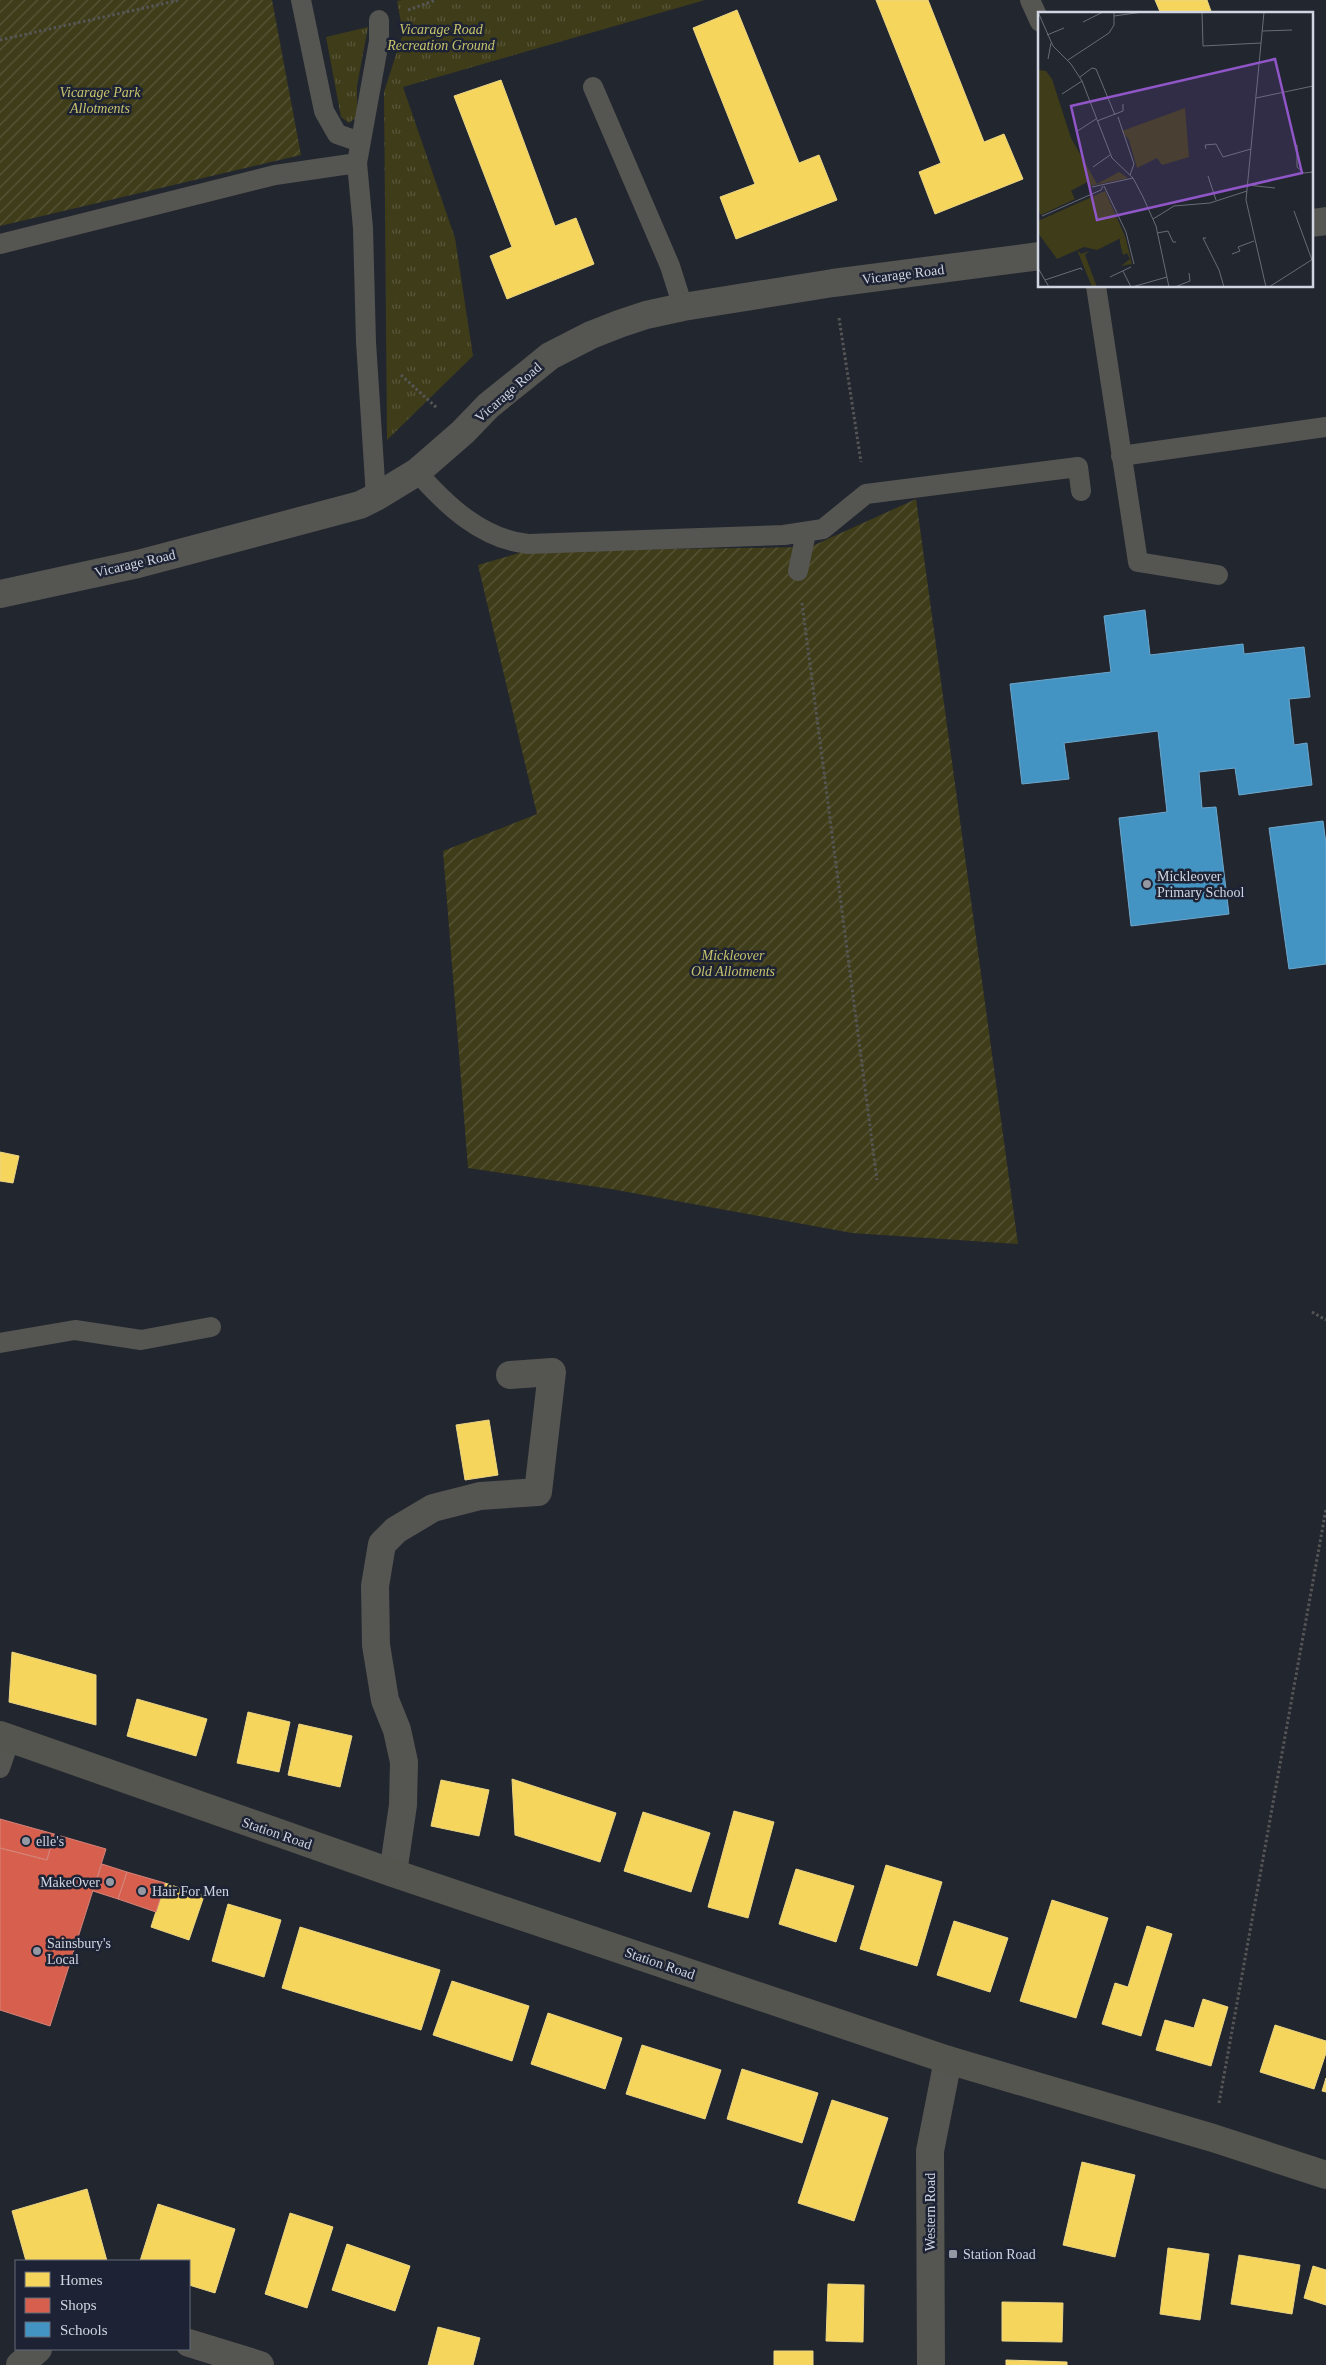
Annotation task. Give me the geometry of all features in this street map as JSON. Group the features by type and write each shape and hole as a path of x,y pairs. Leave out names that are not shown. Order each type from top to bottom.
{"main road":[{"name":"Station Road","path":"5,1737 393,1873 948,2060 1213,2138 1326,2175"}],"street":[{"name":"Vicarage Road","path":"0,594 138,564 360,505 417,472 463,432 488,406 550,356 590,335 618,324 646,315 684,307 833,283 1038,256"},
{"path":"393,1873 403,1804 404,1762 397,1730 384,1700 376,1645 375,1586 382,1544 396,1530 433,1508 480,1496 538,1492 552,1372 510,1375"},
{"name":"Western Road","path":"931,2365 930,2151 948,2060"},
{"path":"190,2343 260,2365"},
{"path":"20,2365 37,2350"}],"lane":[{"path":"301,0 324,111 337,134 360,142"},
{"path":"1030,0 1038,18"},
{"path":"376,497 366,342 363,228 357,163 379,41 379,20"},
{"path":"593,87 670,266 684,307"},
{"path":"0,244 275,175 357,163"},
{"path":"1096,288 1138,562 1218,575"},
{"path":"1121,456 1326,427"},
{"path":"417,472 463,517 486,532 510,542 528,544 806,533 823,529 866,494 1078,467 1081,491"},
{"path":"798,571 806,533"},
{"path":"0,1343 75,1330 142,1340 211,1327"},
{"path":"0,1768 5,1737"}],"path":[{"path":"0,40 180,0"},
{"path":"833,283 866,494"},
{"path":"366,342 463,432"},
{"path":"798,571 877,1180"},
{"path":"1312,1312 1326,1320"},
{"path":"1213,2138 1326,1509"}],"green space":[{"name":"Vicarage Park Allotments","path":"0,0 272,0 301,155 0,226"},
{"name":"Vicarage Road Recreation Ground","path":"705,0 403,87 455,238 473,356 387,440 384,92 403,33 397,1"},
{"path":"368,27 357,86 357,117 349,123 341,117 326,37"},
{"name":"Mickleover Old Allotments","path":"916,499 1018,1244 852,1233 611,1189 468,1168 443,851 537,814 478,565 526,551 810,547"}],"building: Homes":[{"path":"876,0 928,0 984,142 1004,134 1023,179 935,214 919,172 941,163"},
{"path":"1155,0 1207,0 1211,12 1160,12"},
{"path":"737,10 799,163 819,155 837,200 736,239 720,197 755,184 693,28"},
{"path":"501,80 555,226 576,218 594,264 507,299 490,256 512,247 454,96"},
{"path":"0,1152 19,1156 13,1183 0,1181"},
{"path":"489,1420 498,1475 465,1480 456,1425"},
{"path":"12,1652 96,1675 96,1725 9,1702"},
{"path":"137,1699 207,1719 196,1756 127,1736"},
{"path":"248,1712 290,1722 279,1772 237,1763"},
{"path":"299,1724 352,1736 340,1787 288,1775"},
{"path":"512,1779 616,1813 600,1862 515,1835"},
{"path":"441,1780 489,1790 479,1836 431,1826"},
{"path":"734,1811 774,1822 748,1918 708,1907"},
{"path":"643,1812 710,1833 691,1892 624,1871"},
{"path":"886,1865 942,1882 917,1966 860,1949"},
{"path":"796,1869 854,1886 836,1942 779,1924"},
{"path":"165,1883 204,1896 189,1940 151,1927"},
{"path":"1052,1900 1108,1918 1076,2018 1020,2001"},
{"path":"228,1904 281,1920 264,1977 212,1961"},
{"path":"954,1921 1008,1938 990,1992 937,1975"},
{"path":"1147,1926 1172,1934 1141,2036 1102,2024 1115,1983 1128,1987"},
{"path":"300,1927 440,1970 421,2030 282,1988"},
{"path":"452,1981 529,2006 512,2061 433,2035"},
{"path":"1203,1999 1228,2007 1211,2066 1156,2050 1165,2020 1194,2028"},
{"path":"548,2013 622,2038 605,2089 531,2064"},
{"path":"1275,2025 1326,2041 1326,2053 1314,2089 1260,2072"},
{"path":"642,2045 721,2070 705,2119 626,2094"},
{"path":"742,2069 818,2093 802,2143 727,2119"},
{"path":"1326,2078 1326,2092 1322,2091"},
{"path":"832,2100 888,2118 854,2221 798,2203"},
{"path":"1082,2162 1135,2175 1115,2257 1063,2245"},
{"path":"87,2189 107,2260 26,2260 12,2211"},
{"path":"158,2204 235,2229 215,2293 190,2285 190,2260 140,2260"},
{"path":"290,2213 333,2227 307,2308 265,2294"},
{"path":"347,2244 410,2266 395,2311 332,2290"},
{"path":"1168,2248 1209,2254 1200,2320 1160,2314"},
{"path":"1239,2255 1300,2265 1292,2314 1231,2304"},
{"path":"1313,2266 1326,2270 1326,2305 1304,2298"},
{"path":"828,2284 864,2285 863,2342 826,2341"},
{"path":"1002,2302 1063,2303 1062,2342 1002,2341"},
{"path":"438,2327 480,2338 473,2365 428,2365"},
{"path":"774,2351 813,2351 813,2365 774,2365"},
{"path":"1006,2360 1067,2362 1067,2365 1006,2365"}],"building: Shops":[{"name":"elle's","path":"0,1819 54,1834 47,1860 0,1848"},
{"name":"Sainsbury's Local","path":"54,1834 106,1849 50,2026 0,2010 0,1848 47,1860"},
{"name":"MakeOver","path":"102,1864 127,1872 118,1899 93,1891"},
{"name":"Hair For Men","path":"127,1872 165,1883 156,1912 118,1899"}],"building: Schools":[{"name":"Mickleover Primary School","path":"1145,610 1150,655 1243,644 1244,654 1304,647 1310,697 1289,699 1294,745 1307,743 1312,785 1239,795 1235,768 1199,772 1202,808 1216,807 1229,914 1131,926 1119,818 1167,812 1158,731 1064,743 1069,779 1022,784 1010,684 1111,672 1104,616"},
{"name":"Mickleover Primary School","path":"1323,821 1326,844 1326,964 1289,969 1269,828"}],"place":[{"name":"Mickleover Primary School","path":"1147,884"},
{"name":"elle's","path":"26,1841"},
{"name":"MakeOver","path":"110,1882"},
{"name":"Hair For Men","path":"142,1891"},
{"name":"Sainsbury's Local","path":"37,1951"},
{"name":"Station Road","path":"953,2254"}]}
